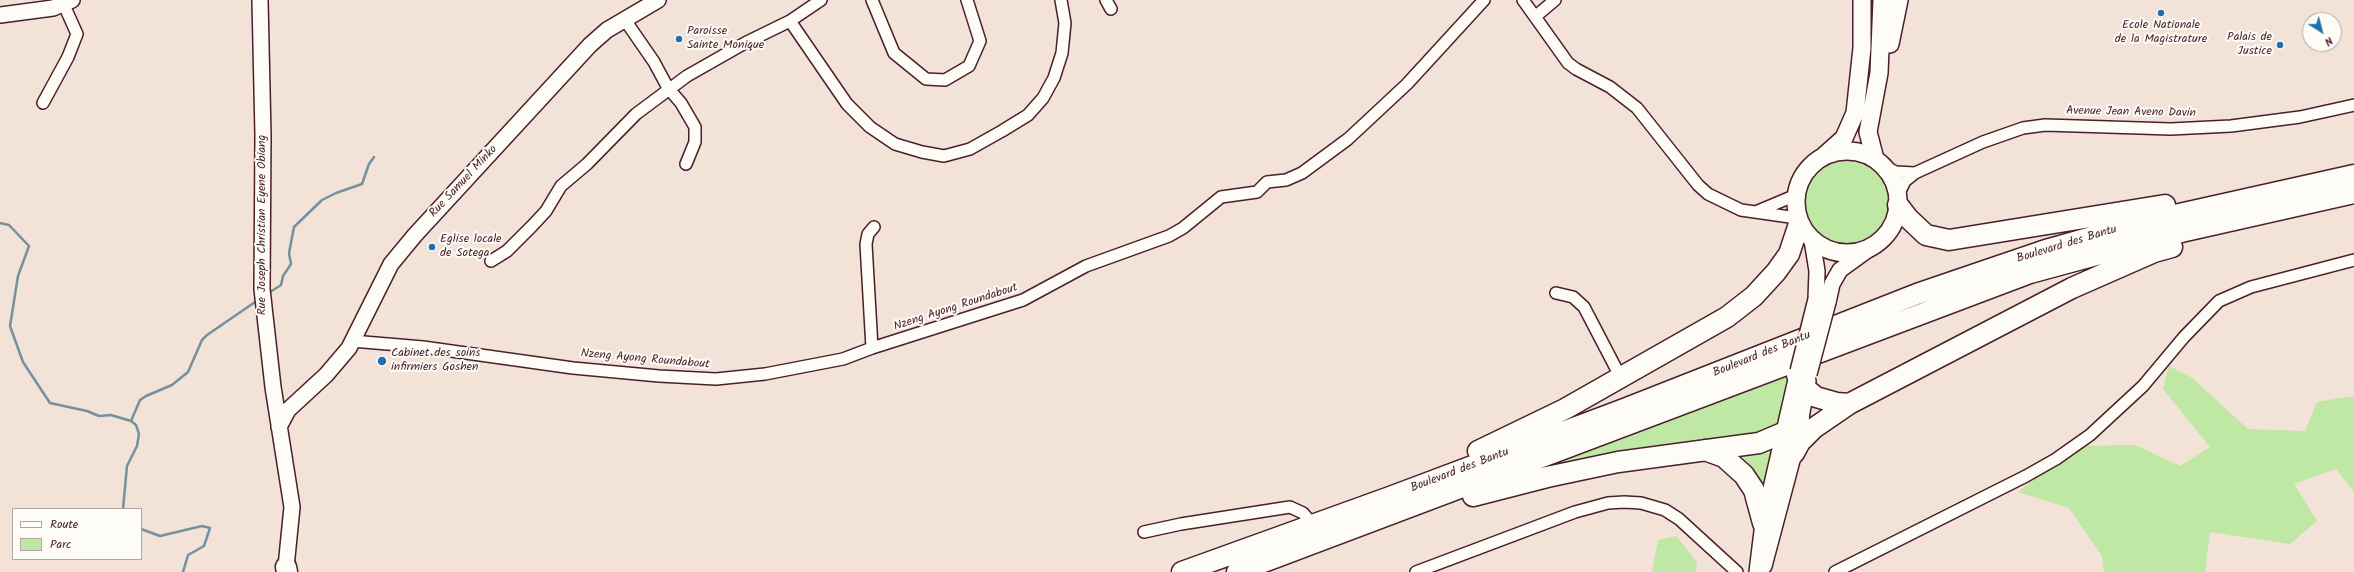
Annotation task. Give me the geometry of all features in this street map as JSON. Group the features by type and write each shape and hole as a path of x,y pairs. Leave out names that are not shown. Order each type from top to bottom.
{"highway":[{"path":"1898,200 1908,218 1926,235 1948,240 2164,205 2354,171"},
{"name":"Boulevard des Bantu","path":"1182,572 1352,511 1759,358 1917,294 2049,249 2148,221 2354,175"},
{"name":"Boulevard des Bantu","path":"1237,572 2030,273 2181,232 2329,200 2354,193"},
{"path":"1794,453 1800,442 1814,428 1849,404 2072,288 2147,255 2329,200"},
{"path":"1352,511 1384,492 1541,421 1716,324 1748,301 1783,263 1794,244 1798,221"},
{"path":"1803,377 1816,397 1837,404 1849,404"},
{"path":"1312,545 1456,501 1547,477 1625,460 1759,443 1785,432 1799,417"},
{"path":"1705,450 1724,457 1744,475 1754,490 1763,523"}],"main road":[{"path":"1862,0 1862,48 1858,99 1851,125 1844,138 1811,165 1803,176 1796,195 1798,221 1812,240 1820,246 1839,253 1859,252 1869,249 1888,234 1895,220 1898,200 1894,180 1880,163 1868,132 1881,83 1899,0"},
{"path":"1862,48 1867,28 1867,0"},
{"path":"1873,112 1882,44 1882,0"},
{"path":"1822,157 1845,151 1860,152 1880,163"}],"street":[{"name":"Rue Joseph Christian Eyene Obiang","path":"260,0 263,135 262,296 273,386 292,506 286,570"},
{"name":"Rue Samuel Minko","path":"279,427 288,410 334,366 352,341 397,255 578,56 603,34 658,0"},
{"path":"491,262 507,251 537,221 546,211 561,186 587,164 636,114 668,88 745,43 790,21 821,0"},
{"path":"872,0 894,53 926,79 945,80 969,66 980,41 968,0"},
{"path":"790,21 847,104 870,127 895,144 922,152 944,156 970,149 1002,131 1028,115 1042,98 1054,78 1062,53 1065,23 1061,0"},
{"name":"Nzeng Ayong Roundabout","path":"352,341 423,347 581,368 659,376 716,379 766,374 843,359 872,348 1023,300 1086,266 1169,236 1183,228 1221,197 1257,192 1267,182 1286,180 1314,167 1348,139 1407,84 1484,0"},
{"path":"1523,0 1536,16 1568,63 1576,69 1610,87 1637,108 1668,143 1695,181 1708,194 1734,208 1798,221"},
{"path":"1536,16 1554,0"},
{"path":"0,15 38,11 68,2 77,34 68,57 43,103"},
{"path":"625,20 654,62 668,88 681,103 695,127 695,142 686,164"},
{"name":"Avenue Jean Aveno Davin","path":"1915,173 1983,142 2029,127 2045,125 2171,128 2231,126 2300,117 2354,105"},
{"path":"1880,163 1896,172 1915,173"},
{"path":"1898,200 1905,181 1915,173"},
{"path":"1756,212 1796,195"},
{"path":"872,348 866,244 868,234 874,227"},
{"path":"1812,240 1822,301"},
{"path":"1757,572 1763,523 1785,432 1803,377 1822,301 1840,270 1869,249"},
{"path":"1835,572 2026,476 2079,443 2115,414 2143,386 2184,336 2219,301 2251,287 2354,260"},
{"path":"1556,293 1573,297 1584,307 1621,378"},
{"path":"1761,572 1765,563 1794,453 1803,377"},
{"path":"273,386 284,399 291,400 305,395"},
{"path":"1416,572 1575,512 1608,503 1624,502 1641,503 1665,510 1679,519 1737,572"},
{"path":"1144,532 1181,524 1290,507 1304,513 1313,525"}],"green space":[{"path":"1870,0 1875,0 1872,56 1865,94"},
{"path":"1837,158 1855,158 1871,165 1883,177 1890,193 1890,211 1883,227 1871,239 1855,246 1837,246 1821,239 1809,227 1802,211 1802,193 1809,177 1821,165"},
{"path":"2169,366 2191,377 2248,429 2305,431 2317,402 2354,396 2354,492 2336,469 2294,484 2317,521 2290,544 2210,532 2205,572 2104,572 2102,556 2069,508 2018,492 2076,446 2135,445 2180,466 2210,447 2163,389"},
{"path":"1789,376 1779,425 1768,434 1521,474"},
{"path":"1776,442 1763,500 1722,452"},
{"path":"1677,536 1697,563 1696,572 1652,572 1658,540"}],"waterway":[{"path":"267,294 281,285 283,276 291,264 289,253 294,227 322,200 336,193 362,184 369,164 374,157"},
{"path":"0,223 9,225 29,246 18,276 10,326 23,362 50,403 87,411 99,416 111,415 131,421 136,425 139,434 137,446 127,466 123,508"},
{"path":"131,421 140,400 172,385 188,372 202,340 207,335 258,300"},
{"path":"142,529 160,536 202,526 210,528 204,546 188,555 183,572"}],"place":[{"name":"Ecole Nationale de la Magistrature","path":"2161,13"},
{"name":"Paroisse Sainte Monique","path":"679,39"},
{"name":"Palais de Justice","path":"2280,45"},
{"name":"Eglise locale de Sotega","path":"432,247"},
{"name":"Cabinet des soins infirmiers Goshen","path":"382,361"}]}
